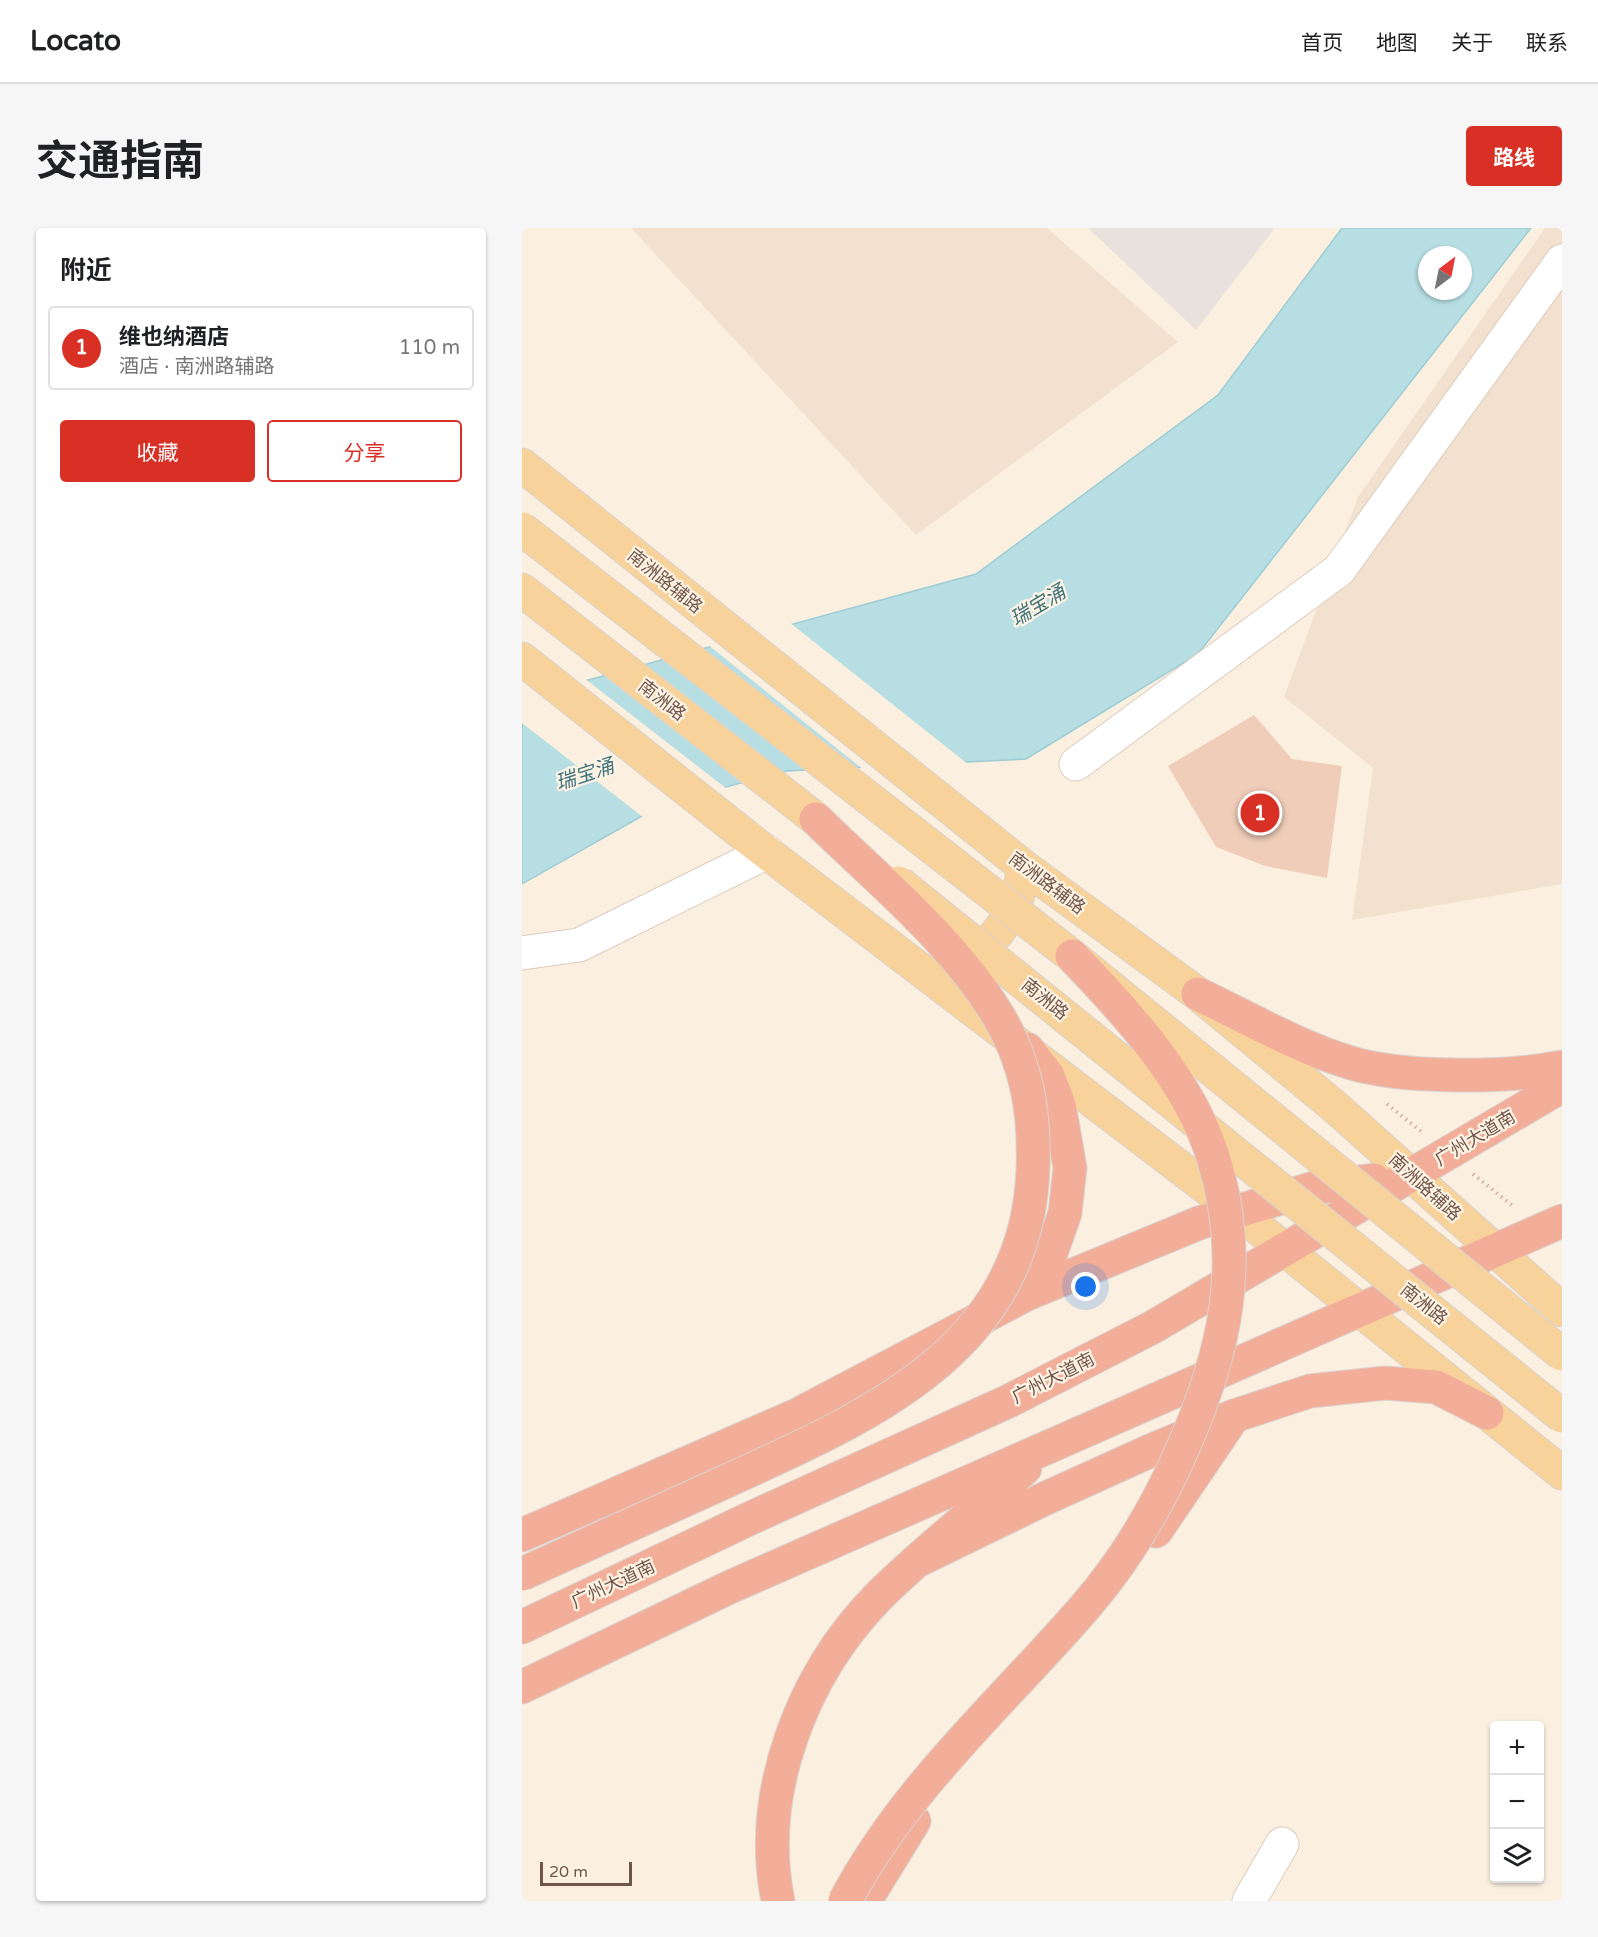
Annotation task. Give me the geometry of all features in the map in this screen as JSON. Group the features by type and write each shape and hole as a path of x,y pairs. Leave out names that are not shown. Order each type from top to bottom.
{"highway":[{"path":"522,1574 794,1450 894,1397 933,1368 970,1331 1002,1286 1019,1246 1030,1208 1034,1134 1030,1095 1013,1046 999,1017 973,979 943,945 816,819"},
{"path":"844,1901 899,1815 982,1717 1086,1606 1120,1563 1165,1490 1212,1379 1221,1342 1230,1268 1222,1194 1213,1156 1199,1124 1163,1063 1104,990 1072,956"},
{"path":"1198,994 1306,1046 1349,1063 1388,1070 1462,1074 1531,1073 1562,1067"},
{"path":"1027,1049 1048,1076 1059,1106 1070,1168 1065,1213 1049,1259 1027,1294"},
{"name":"广州大道南","path":"522,1628 764,1512 1009,1401 1153,1327 1562,1086"},
{"path":"522,1535 797,1415 1027,1294 1198,1222 1314,1188 1411,1175"},
{"path":"522,1687 730,1587 1550,1226"},
{"path":"917,1561 1044,1499 1234,1416 1310,1391 1385,1383 1436,1387 1487,1413"},
{"path":"865,1901 917,1816 1126,1579 1179,1495 1234,1416"},
{"path":"778,1901 772,1848 774,1802 796,1726 831,1656 878,1598 917,1561 1052,1446"}],"main road":[{"name":"南洲路辅路","path":"522,465 1023,866 1198,994 1411,1175 1562,1310"},
{"path":"522,529 1072,956 1562,1354"},
{"name":"南洲路","path":"522,590 1012,971 1562,1416"},
{"path":"522,659 760,847 1237,1211 1562,1473"},
{"path":"921,970 935,971 963,961 994,935 1018,900 1023,885 1023,866"}],"street":[{"path":"1076,764 1339,570 1562,261"},
{"path":"522,953 579,945 760,847"},
{"path":"1249,1901 1282,1844"}],"path":[{"path":"1385,1102 1511,1204 1550,1226"}],"shaded area":[{"path":"631,228 1047,228 1178,342 916,535"},
{"path":"1088,228 1275,228 1196,330"},
{"path":"1545,228 1562,228 1562,884 1352,920 1373,768 1284,697 1358,497"}],"water":[{"name":"瑞宝涌","path":"1342,228 1531,228 1198,654 1026,759 787,771 665,803 522,884 522,698 976,574 1218,395"}],"pier":[{"path":"789,622 969,765 864,770 707,644"},
{"path":"584,678 727,789 666,805 644,818 522,723 522,695"}],"building":[{"path":"1254,715 1292,759 1342,766 1327,878 1265,866 1216,847 1168,766"}],"place":[{"name":"维也纳酒店","path":"1260,813"}]}
